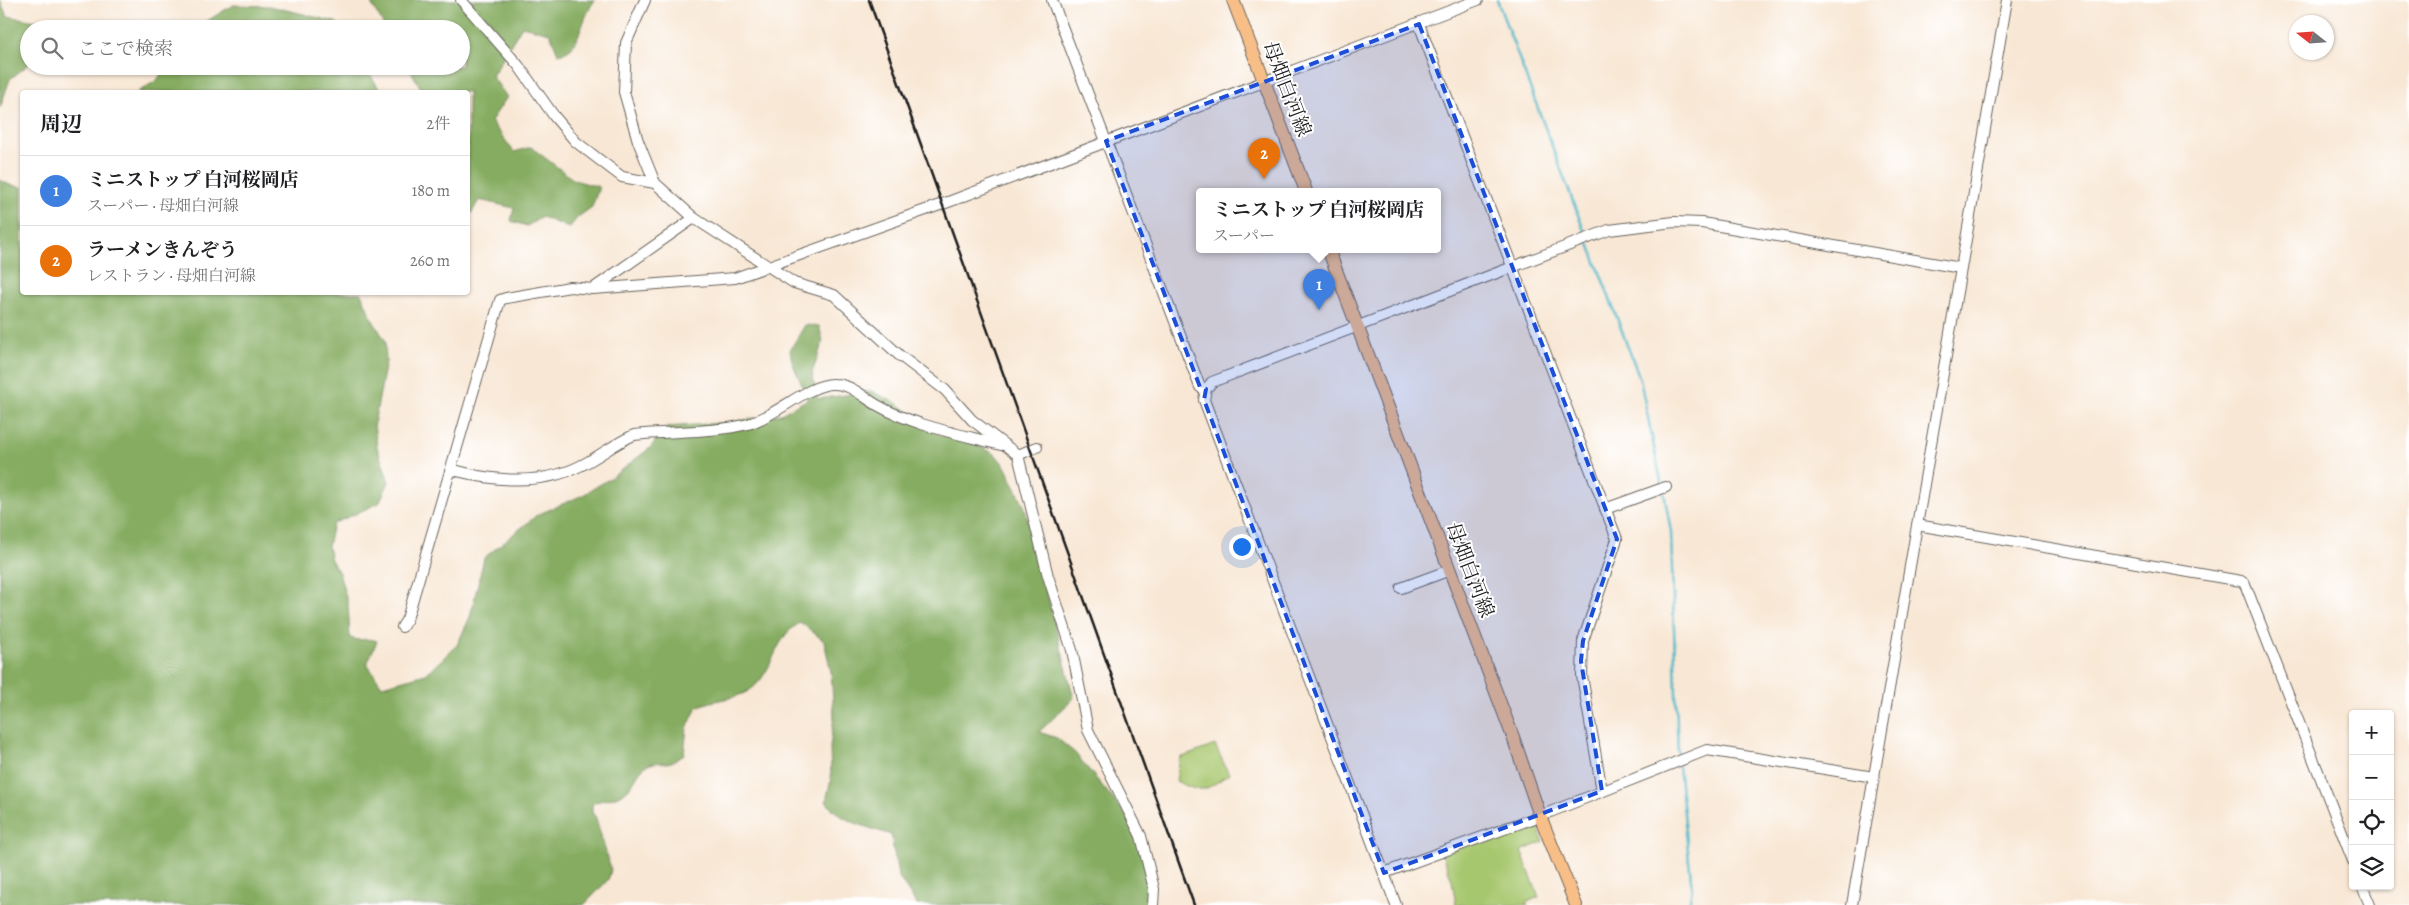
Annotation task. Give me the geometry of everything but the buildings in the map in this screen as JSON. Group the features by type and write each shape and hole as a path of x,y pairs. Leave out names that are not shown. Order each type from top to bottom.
{"main road":[{"name":"母畑白河線","path":"1233,0 1305,188"},
{"name":"母畑白河線","path":"1330,253 1513,737 1540,816 1576,905"}],"street":[{"path":"461,0 518,65 554,116 576,142 622,177 655,183"},
{"path":"645,0 626,43 624,92 638,142 655,183 694,218 794,283 834,295 899,355 944,390 972,420 1004,446 1018,454 1048,576 1072,650 1088,730 1141,836 1154,888 1153,905"},
{"path":"1052,0 1200,387 1206,389"},
{"path":"402,627 408,619 500,300 570,287 593,288 735,278 951,201 1478,0"},
{"path":"1852,905 2007,0"},
{"path":"1419,24 1617,544 1584,641 1581,661 1602,791"},
{"path":"593,288 694,218"},
{"path":"1396,905 1204,400 1206,389 1212,382 1609,230 1674,222 1702,223 1961,268"},
{"path":"451,470 478,476 530,480 549,478 583,465 634,435 746,425 767,418 804,394 826,384 835,384 856,390 875,404 896,415 1004,446"},
{"path":"1018,454 1038,447"},
{"path":"1605,510 1666,487"},
{"path":"1917,525 2241,581 2245,584 2349,851"},
{"path":"1401,588 1450,570"},
{"path":"1384,873 1540,816 1707,750 1874,777"},
{"path":"2364,890 2370,905"}],"highlighted area":[{"path":"1419,24 1617,539 1583,641 1581,661 1602,791 1384,873 1204,400 1206,389 1200,387 1106,141"}],"green space":[{"path":"0,0 7,16 30,20 20,20 20,71 10,79 0,108"},
{"path":"369,0 595,0 588,11 575,42 571,49 566,52 558,54 550,33 522,26 492,76 507,97 491,121 514,152 531,147 574,180 599,187 592,207 578,217 569,228 542,217 527,226 511,221 514,208 479,200 470,214 470,90 422,90 413,75 470,75 470,20 381,20"},
{"path":"233,5 270,6 328,20 209,20"},
{"path":"161,75 371,75 380,90 141,90 157,80"},
{"path":"0,180 10,185 20,187 20,295 362,295 372,319 385,340 386,362 374,424 377,447 389,482 379,503 333,524 328,546 331,560 339,573 348,604 350,638 377,641 367,664 382,686 426,674 457,645 470,617 484,558 537,515 583,495 612,477 650,448 667,427 732,422 781,414 808,399 792,362 790,350 805,325 819,326 823,341 812,373 818,399 871,391 898,404 940,435 969,441 995,454 1005,466 1024,505 1074,698 1039,732 1057,738 1075,753 1128,817 1150,880 1146,905 917,905 898,876 891,835 846,819 826,801 831,779 830,747 834,716 831,672 824,641 800,622 783,638 765,673 749,691 697,707 687,728 684,754 668,763 648,765 623,793 595,802 592,805 592,812 596,818 611,870 608,880 584,905 0,905"},
{"path":"1215,745 1229,774 1204,789 1192,788 1176,781 1180,758"},
{"path":"1536,820 1543,842 1521,851 1539,897 1527,902 1528,905 1456,905 1452,880 1442,854"}],"waterway":[{"path":"1497,0 1586,236"},
{"path":"1588,241 1640,379 1662,486"},
{"path":"1664,493 1671,532 1678,758"},
{"path":"1679,766 1692,889 1689,905"}],"railway":[{"path":"869,0 1194,905"}],"place":[{"name":"ラーメンきんぞう","path":"1264,179"},
{"name":"ミニストップ 白河桜岡店","path":"1319,310"}]}
